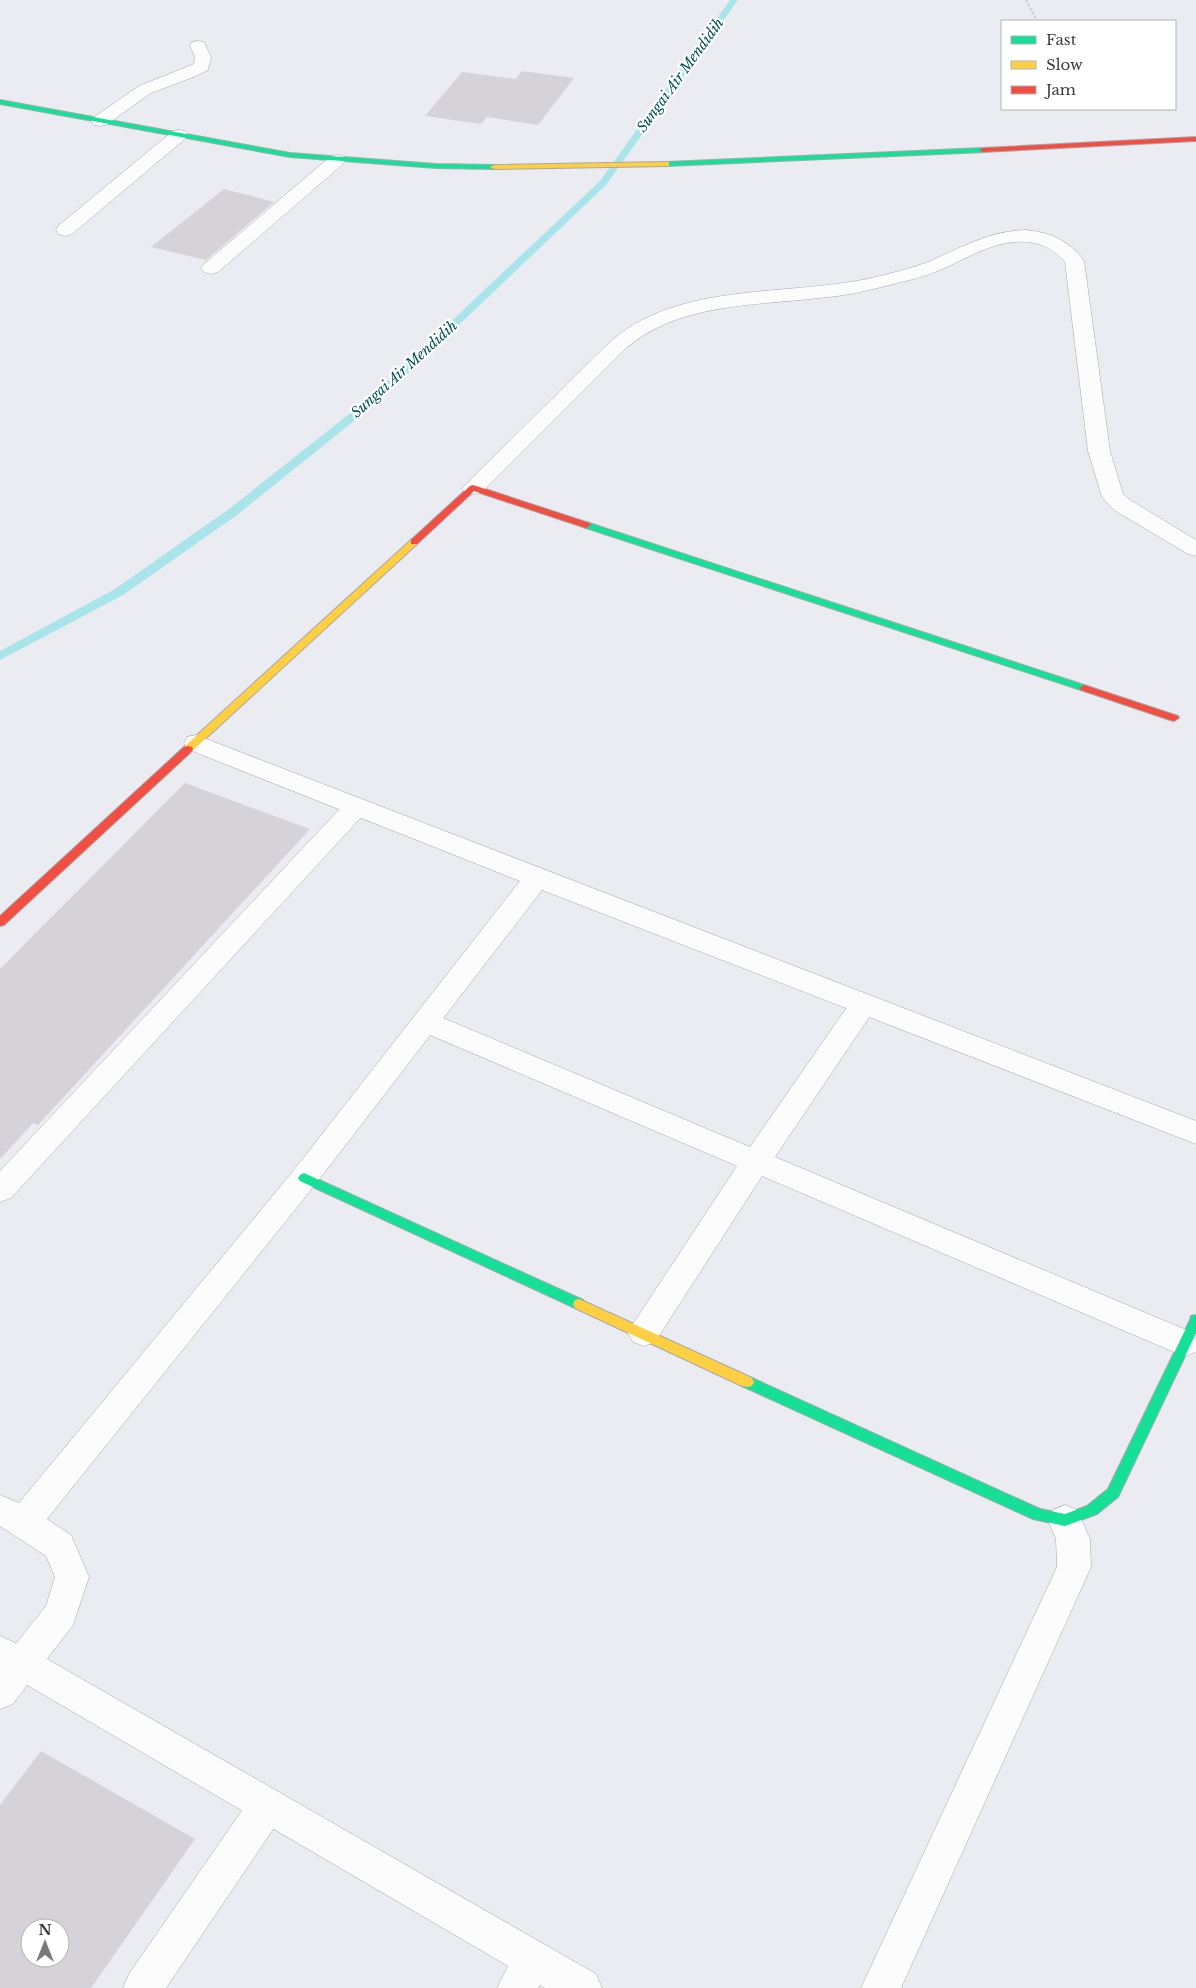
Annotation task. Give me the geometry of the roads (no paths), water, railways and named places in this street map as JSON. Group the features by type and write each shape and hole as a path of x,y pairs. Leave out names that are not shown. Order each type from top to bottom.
{"street":[{"path":"100,121 152,86 191,74 202,66 203,57 198,46"},
{"path":"0,102 290,155 336,160 474,167 674,164 1196,139"},
{"path":"65,230 179,135"},
{"path":"211,268 336,160"},
{"path":"0,922 473,488 576,384 634,332 681,310 706,304 829,291 871,284 937,265 994,239 1036,237 1053,241 1064,249 1074,261 1099,451 1113,497 1122,505 1196,549"},
{"path":"473,488 1174,718"},
{"path":"196,743 537,878 1196,1133"},
{"path":"0,1190 356,807"},
{"path":"0,1692 11,1658 61,1614 72,1577 59,1546 12,1516 304,1178 537,878"},
{"path":"644,1333 756,1161 864,1004"},
{"path":"304,1178 1038,1515 1065,1520 1092,1510 1113,1493 1190,1331 756,1161 426,1022"},
{"path":"881,1988 1074,1567 1072,1539 1065,1520"},
{"path":"11,1658 268,1806 525,1974 582,1988"},
{"path":"143,1988 268,1806"}],"waterway":[{"name":"Sungai Air Mendidih","path":"0,656 119,592 233,512 376,398 603,183 734,0"}]}
